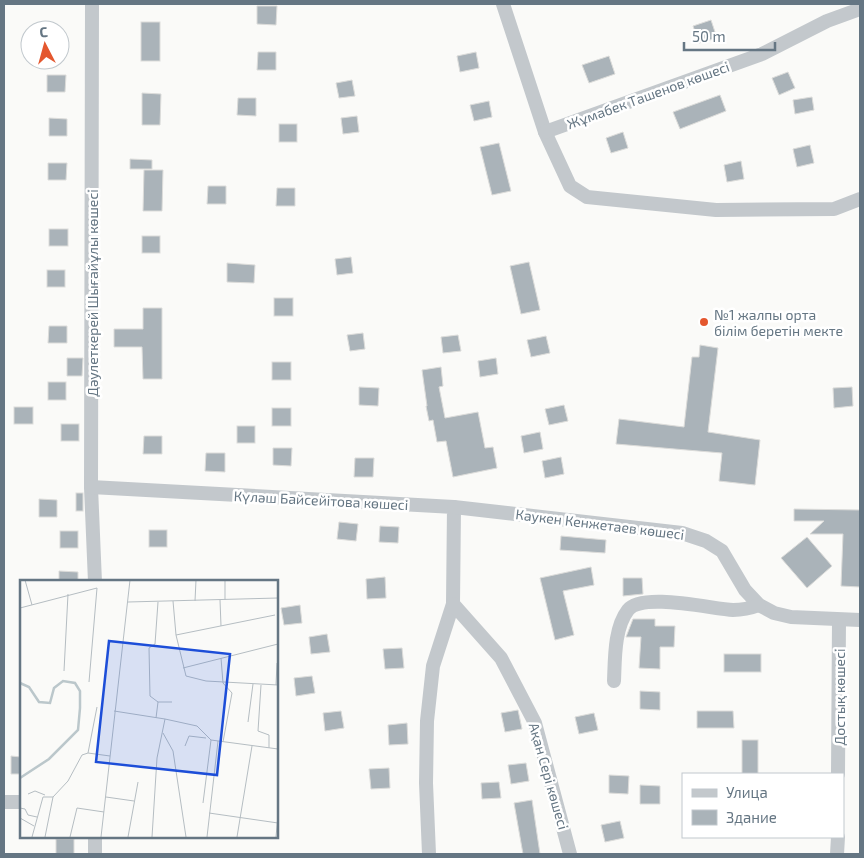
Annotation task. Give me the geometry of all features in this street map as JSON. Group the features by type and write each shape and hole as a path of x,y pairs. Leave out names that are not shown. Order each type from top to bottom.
{"street":[{"name":"Дәулеткерей Шығайұлы көшесі","path":"92,4 92,487 95,580"},
{"path":"503,4 545,132 570,186 588,196 716,210 834,208 860,199"},
{"name":"Жұмабек Ташенов көшесі","path":"545,132 762,54 827,21 860,9"},
{"name":"Күләш Байсейітова көшесі","path":"92,487 454,507"},
{"path":"429,854 426,783 427,721 433,666 453,604 454,507"},
{"name":"Каукен Кенжетаев көшесі","path":"454,507 682,532 706,541 722,551 745,590 759,605 774,613 791,617 860,620"},
{"path":"614,681 618,640 627,610 632,606 661,602 732,610 759,605"},
{"name":"Ақан Сері көшесі","path":"453,604 501,658 535,723 570,854"},
{"name":"Достық көшесі","path":"838,773 840,620"},
{"path":"4,802 20,802"},
{"path":"95,838 95,854"},
{"path":"838,838 838,854"}],"building":[{"path":"257,6 277,6 276,25 257,24"},
{"path":"711,20 717,38 699,43 693,26"},
{"path":"141,22 160,22 160,61 141,61"},
{"path":"258,52 276,52 276,70 257,70"},
{"path":"476,52 479,68 460,72 457,56"},
{"path":"609,56 615,74 589,83 582,65"},
{"path":"788,72 795,88 779,95 772,78"},
{"path":"47,75 66,75 65,92 47,92"},
{"path":"352,80 355,96 339,98 336,83"},
{"path":"142,93 161,94 160,125 142,125"},
{"path":"720,95 726,111 680,129 673,112"},
{"path":"812,97 814,110 795,114 793,100"},
{"path":"238,98 256,98 256,116 237,115"},
{"path":"489,101 492,117 474,121 470,105"},
{"path":"357,116 359,132 343,134 341,118"},
{"path":"49,118 67,119 67,136 49,136"},
{"path":"279,124 297,124 297,142 279,142"},
{"path":"623,132 628,148 611,153 606,138"},
{"path":"499,143 511,191 492,195 480,147"},
{"path":"810,145 814,163 797,167 793,149"},
{"path":"130,159 152,160 152,169 130,169"},
{"path":"741,161 744,179 727,182 724,165"},
{"path":"48,163 67,163 66,180 48,180"},
{"path":"144,170 163,170 162,211 143,211"},
{"path":"208,186 226,186 226,204 207,204"},
{"path":"277,188 295,188 295,206 276,206"},
{"path":"49,229 68,229 68,246 49,246"},
{"path":"142,236 160,236 160,253 142,253"},
{"path":"351,257 353,273 337,275 335,259"},
{"path":"529,262 540,310 521,314 510,266"},
{"path":"227,263 255,265 254,283 227,282"},
{"path":"47,270 65,270 65,287 47,287"},
{"path":"274,298 293,298 293,316 274,316"},
{"path":"143,308 162,308 162,379 143,379 142,347 114,347 114,329 143,329"},
{"path":"49,326 67,326 67,343 48,343"},
{"path":"363,333 365,349 350,351 347,335"},
{"path":"458,335 461,351 443,353 441,337"},
{"path":"546,336 550,353 531,357 527,340"},
{"path":"700,345 718,348 708,432 760,440 755,485 719,481 722,453 616,444 619,419 684,427 692,357 699,357"},
{"path":"67,358 83,358 82,376 67,376"},
{"path":"496,358 498,374 480,377 478,361"},
{"path":"272,362 291,362 291,380 272,380"},
{"path":"441,367 443,386 439,387 445,418 478,412 485,448 493,447 497,468 453,477 446,441 437,442 433,420 429,421 422,370"},
{"path":"48,382 66,382 66,400 48,400"},
{"path":"359,387 379,388 378,406 359,405"},
{"path":"852,387 853,406 834,408 833,388"},
{"path":"564,405 568,421 549,425 545,409"},
{"path":"14,407 33,407 33,424 14,424"},
{"path":"272,408 291,408 291,426 272,426"},
{"path":"61,424 79,424 79,441 61,441"},
{"path":"237,426 255,426 255,443 237,443"},
{"path":"540,432 543,449 524,453 521,436"},
{"path":"144,436 162,436 162,454 143,454"},
{"path":"273,448 292,448 291,466 273,465"},
{"path":"206,453 225,453 225,472 205,471"},
{"path":"561,457 564,474 545,478 542,461"},
{"path":"355,458 374,458 373,477 354,477"},
{"path":"76,493 83,493 83,511 76,511"},
{"path":"39,499 57,500 57,517 39,517"},
{"path":"794,509 860,510 860,587 841,586 843,534 810,534 824,521 794,521"},
{"path":"339,522 358,524 356,541 337,539"},
{"path":"380,526 399,527 398,543 379,542"},
{"path":"149,530 167,530 167,547 149,547"},
{"path":"60,531 78,531 78,548 60,548"},
{"path":"561,536 606,540 605,553 560,550"},
{"path":"807,537 832,566 807,588 781,558"},
{"path":"591,567 594,585 563,591 574,635 555,640 540,578"},
{"path":"59,571 78,572 78,580 59,580"},
{"path":"385,577 386,598 367,599 366,579"},
{"path":"623,578 642,578 643,594 623,596"},
{"path":"300,605 302,623 284,625 281,608"},
{"path":"633,619 655,619 655,626 675,626 674,647 660,647 660,669 639,668 641,637 626,637"},
{"path":"327,634 330,652 311,654 309,637"},
{"path":"402,648 404,668 385,669 383,649"},
{"path":"724,654 761,654 761,672 724,672"},
{"path":"312,676 315,693 296,696 294,678"},
{"path":"640,691 660,692 660,710 640,709"},
{"path":"518,710 522,729 505,732 501,713"},
{"path":"341,711 344,728 325,731 323,713"},
{"path":"697,711 733,711 734,728 697,728"},
{"path":"594,713 598,730 579,734 575,717"},
{"path":"407,723 408,744 389,745 388,725"},
{"path":"742,740 758,740 758,773 742,773"},
{"path":"11,756 20,757 20,774 11,774"},
{"path":"526,763 529,781 511,784 508,765"},
{"path":"389,768 390,788 371,789 369,769"},
{"path":"609,775 629,776 628,794 609,793"},
{"path":"499,782 501,798 482,799 481,783"},
{"path":"640,785 660,786 660,804 640,804"},
{"path":"532,800 540,854 523,854 514,803"},
{"path":"620,821 624,838 605,842 601,825"},
{"path":"56,839 74,839 74,854 56,854"}],"place":[{"name":"№1 жалпы орта білім беретін мекте","path":"704,322"}]}
